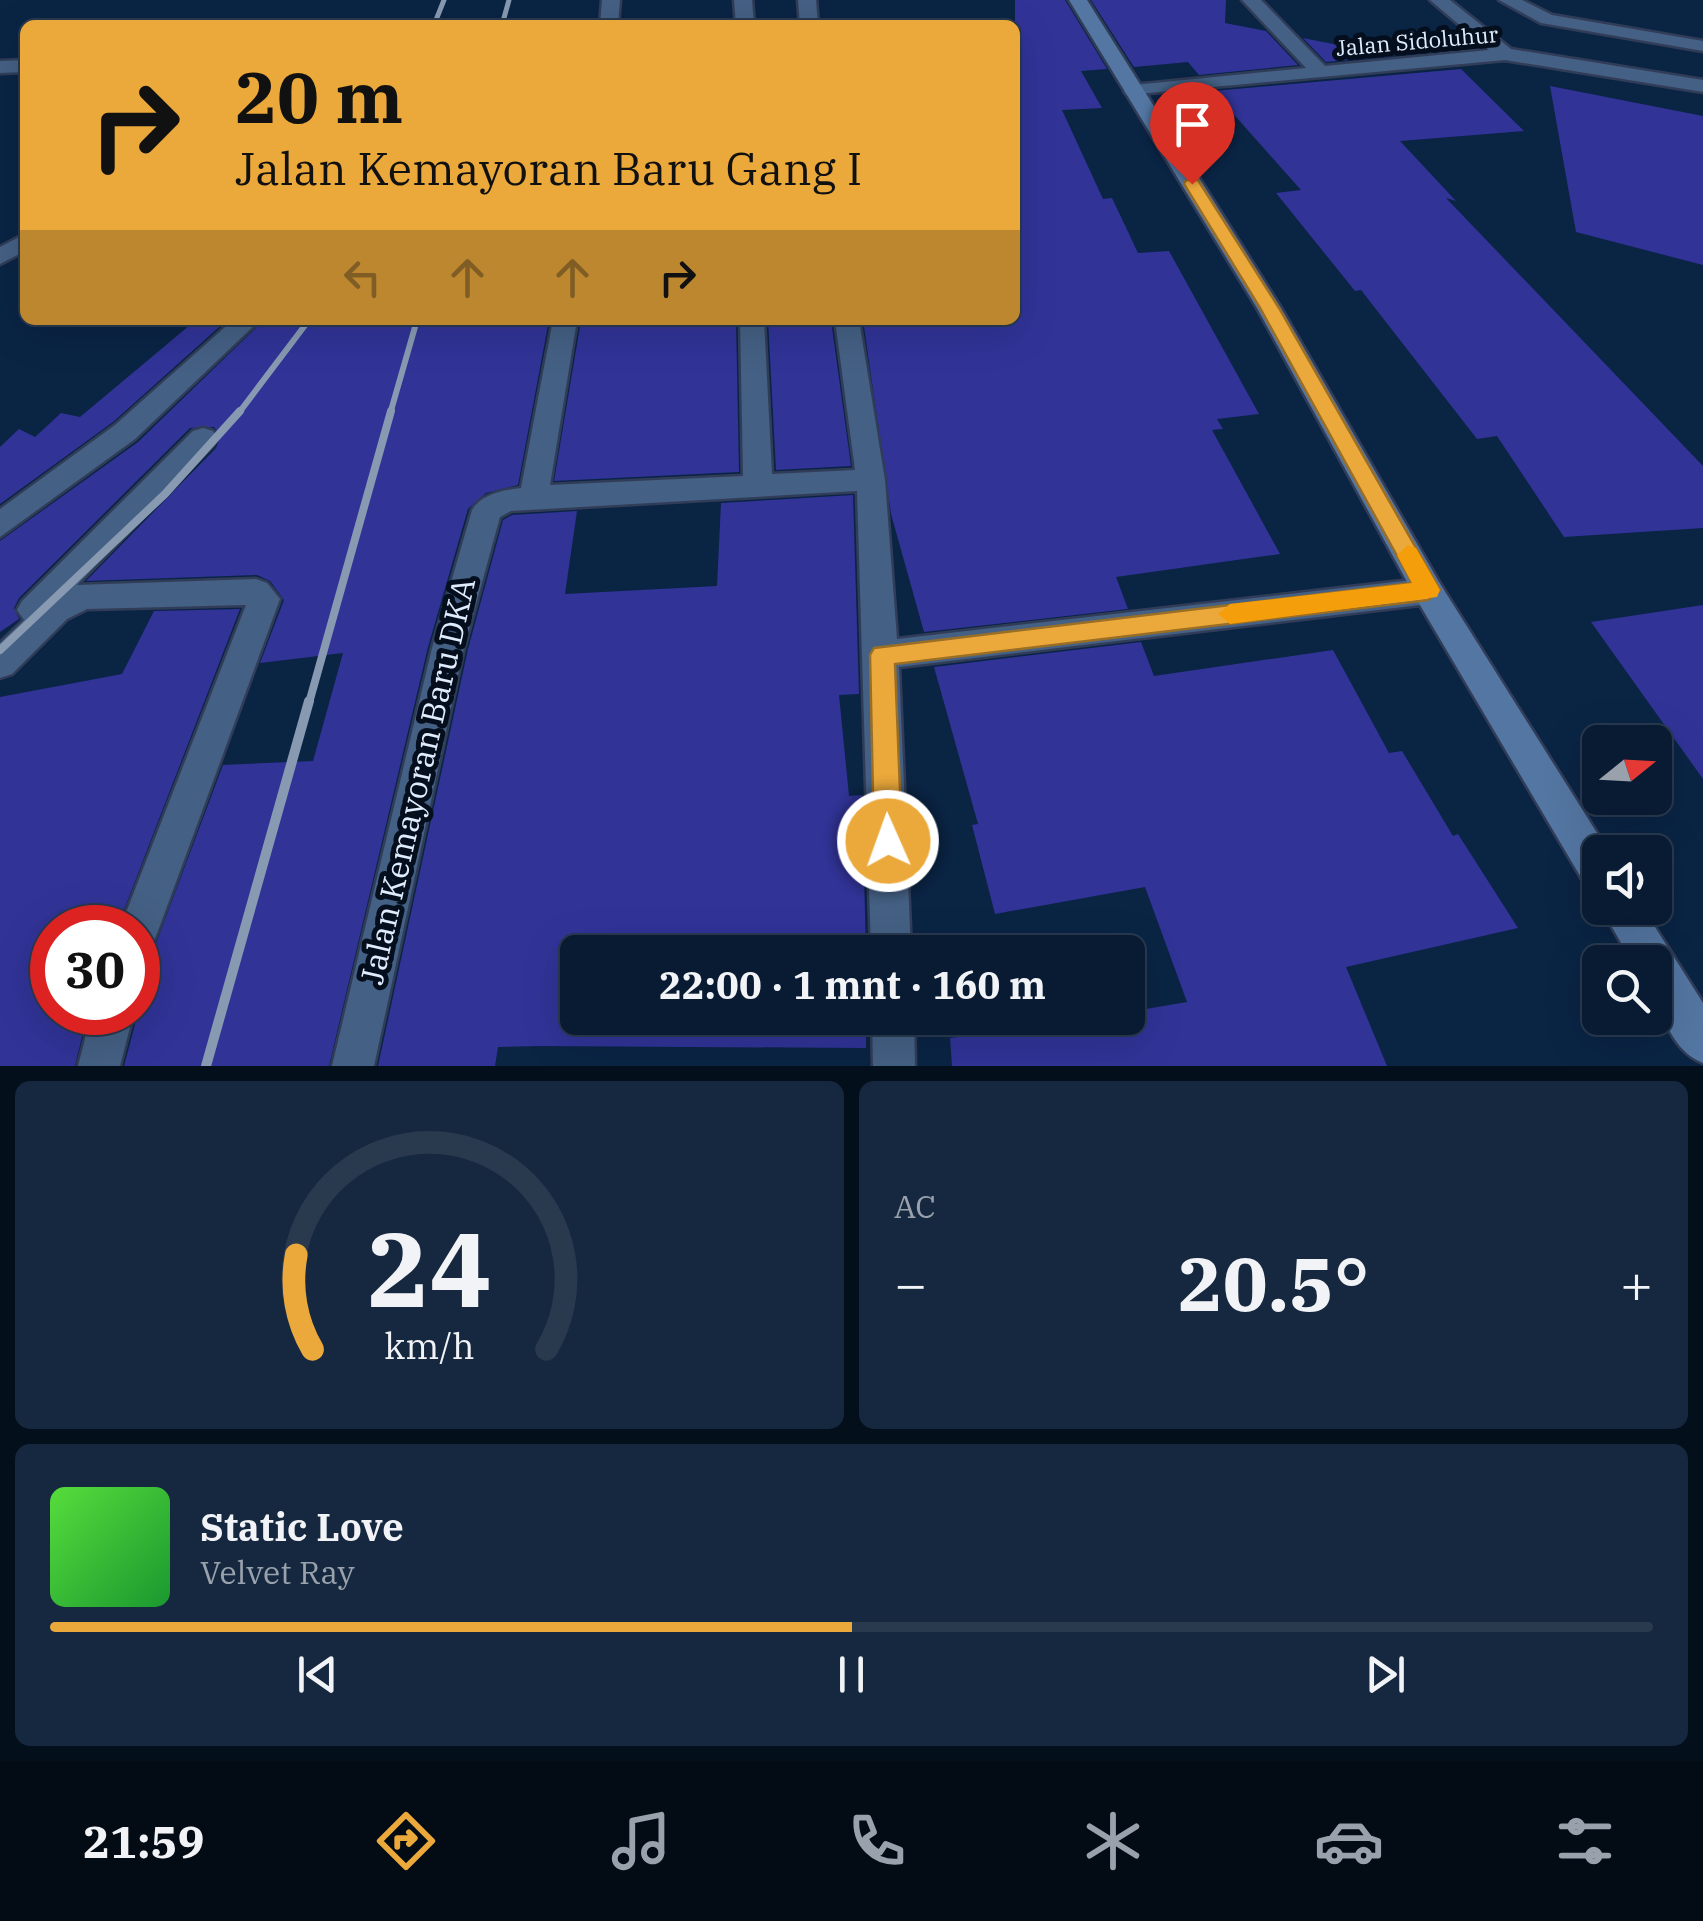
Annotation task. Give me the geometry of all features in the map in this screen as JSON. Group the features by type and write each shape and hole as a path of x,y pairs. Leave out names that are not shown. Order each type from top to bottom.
{"street":[{"path":"1078,0 1270,308 1428,590 1582,843"},
{"path":"1251,0 1320,72"},
{"path":"1439,0 1506,54"},
{"path":"1508,0 1547,19 1703,46"},
{"name":"Jalan Sidoluhur","path":"1134,90 1506,54 1703,86"},
{"path":"0,525 125,432 243,325"},
{"path":"564,325 534,497 871,480"},
{"path":"752,325 758,486"},
{"path":"848,325 871,480 882,655 890,935"},
{"path":"0,642 203,438"},
{"name":"Jalan Kemayoran Baru DKA","path":"353,1066 376,948 480,525 487,510 497,504 534,497"},
{"path":"882,655 1428,590"},
{"path":"0,664 56,610 83,596 256,592 264,599 148,905"},
{"path":"1672,991 1703,1042"},
{"path":"99,1066 108,1035"},
{"path":"893,1035 894,1066"}],"building":[{"path":"1015,0 1065,0 1107,69 1081,71 1102,108 1062,110 1103,199 1112,198 1138,253 1169,251 1259,414 1217,419 1223,429 1212,430 1280,554 1116,577 1128,609 924,632 891,514 864,325 1020,325 1020,20 1015,20"},
{"path":"1091,0 1226,0 1225,23 1266,31 1298,65 1199,75 1188,62 1134,67"},
{"path":"1303,38 1393,56 1326,62"},
{"path":"1461,69 1524,131 1400,141 1456,201 1446,198 1703,466 1703,528 1564,537 1497,436 1477,439 1361,290 1355,291 1276,193 1301,190 1213,91"},
{"path":"1550,86 1703,116 1703,265 1576,232"},
{"path":"190,325 221,325 113,422 0,504 0,447 19,429 35,437 61,413 80,417"},
{"path":"259,325 548,325 518,485 486,493 468,509 428,647 329,1066 124,1066 132,1035 160,1035 160,933 223,765 313,761 343,653 260,663 284,600 270,581 257,575 86,581 216,448 220,436 214,427 190,428 19,598 14,608 19,619 0,632 0,541 138,442"},
{"path":"580,325 736,325 739,472 554,481"},
{"path":"768,325 832,325 851,466 776,470"},
{"path":"853,495 859,694 839,695 849,796 862,795 866,935 560,935 560,1035 866,1035 866,1048 498,1047 495,1066 378,1066 468,649 503,520 512,515 577,511 565,594 717,586 721,503"},
{"path":"1703,605 1703,779 1672,736 1672,725 1664,725 1591,622"},
{"path":"240,609 126,905 30,905 30,1035 82,1035 75,1066 0,1066 0,697 122,674 154,611"},
{"path":"1141,642 1154,676 1333,650 1389,753 1402,751 1453,836 1458,834 1518,928 1346,967 1387,1066 952,1066 950,1038 1145,1035 1145,1009 1187,1002 1145,887 995,914 972,825 978,824 934,667"}],"railway":[{"path":"436,20 444,0"},
{"path":"503,20 509,0"},
{"path":"238,414 305,325"},
{"path":"390,414 416,325"},
{"path":"0,650 165,494 240,411"},
{"path":"309,703 391,411"},
{"path":"206,1066 309,701"}],"slow traffic":[{"path":"1230,614 1428,590 1408,555"}],"route":[{"path":"888,841 882,655 1428,590 1270,308 1192,184"}]}
